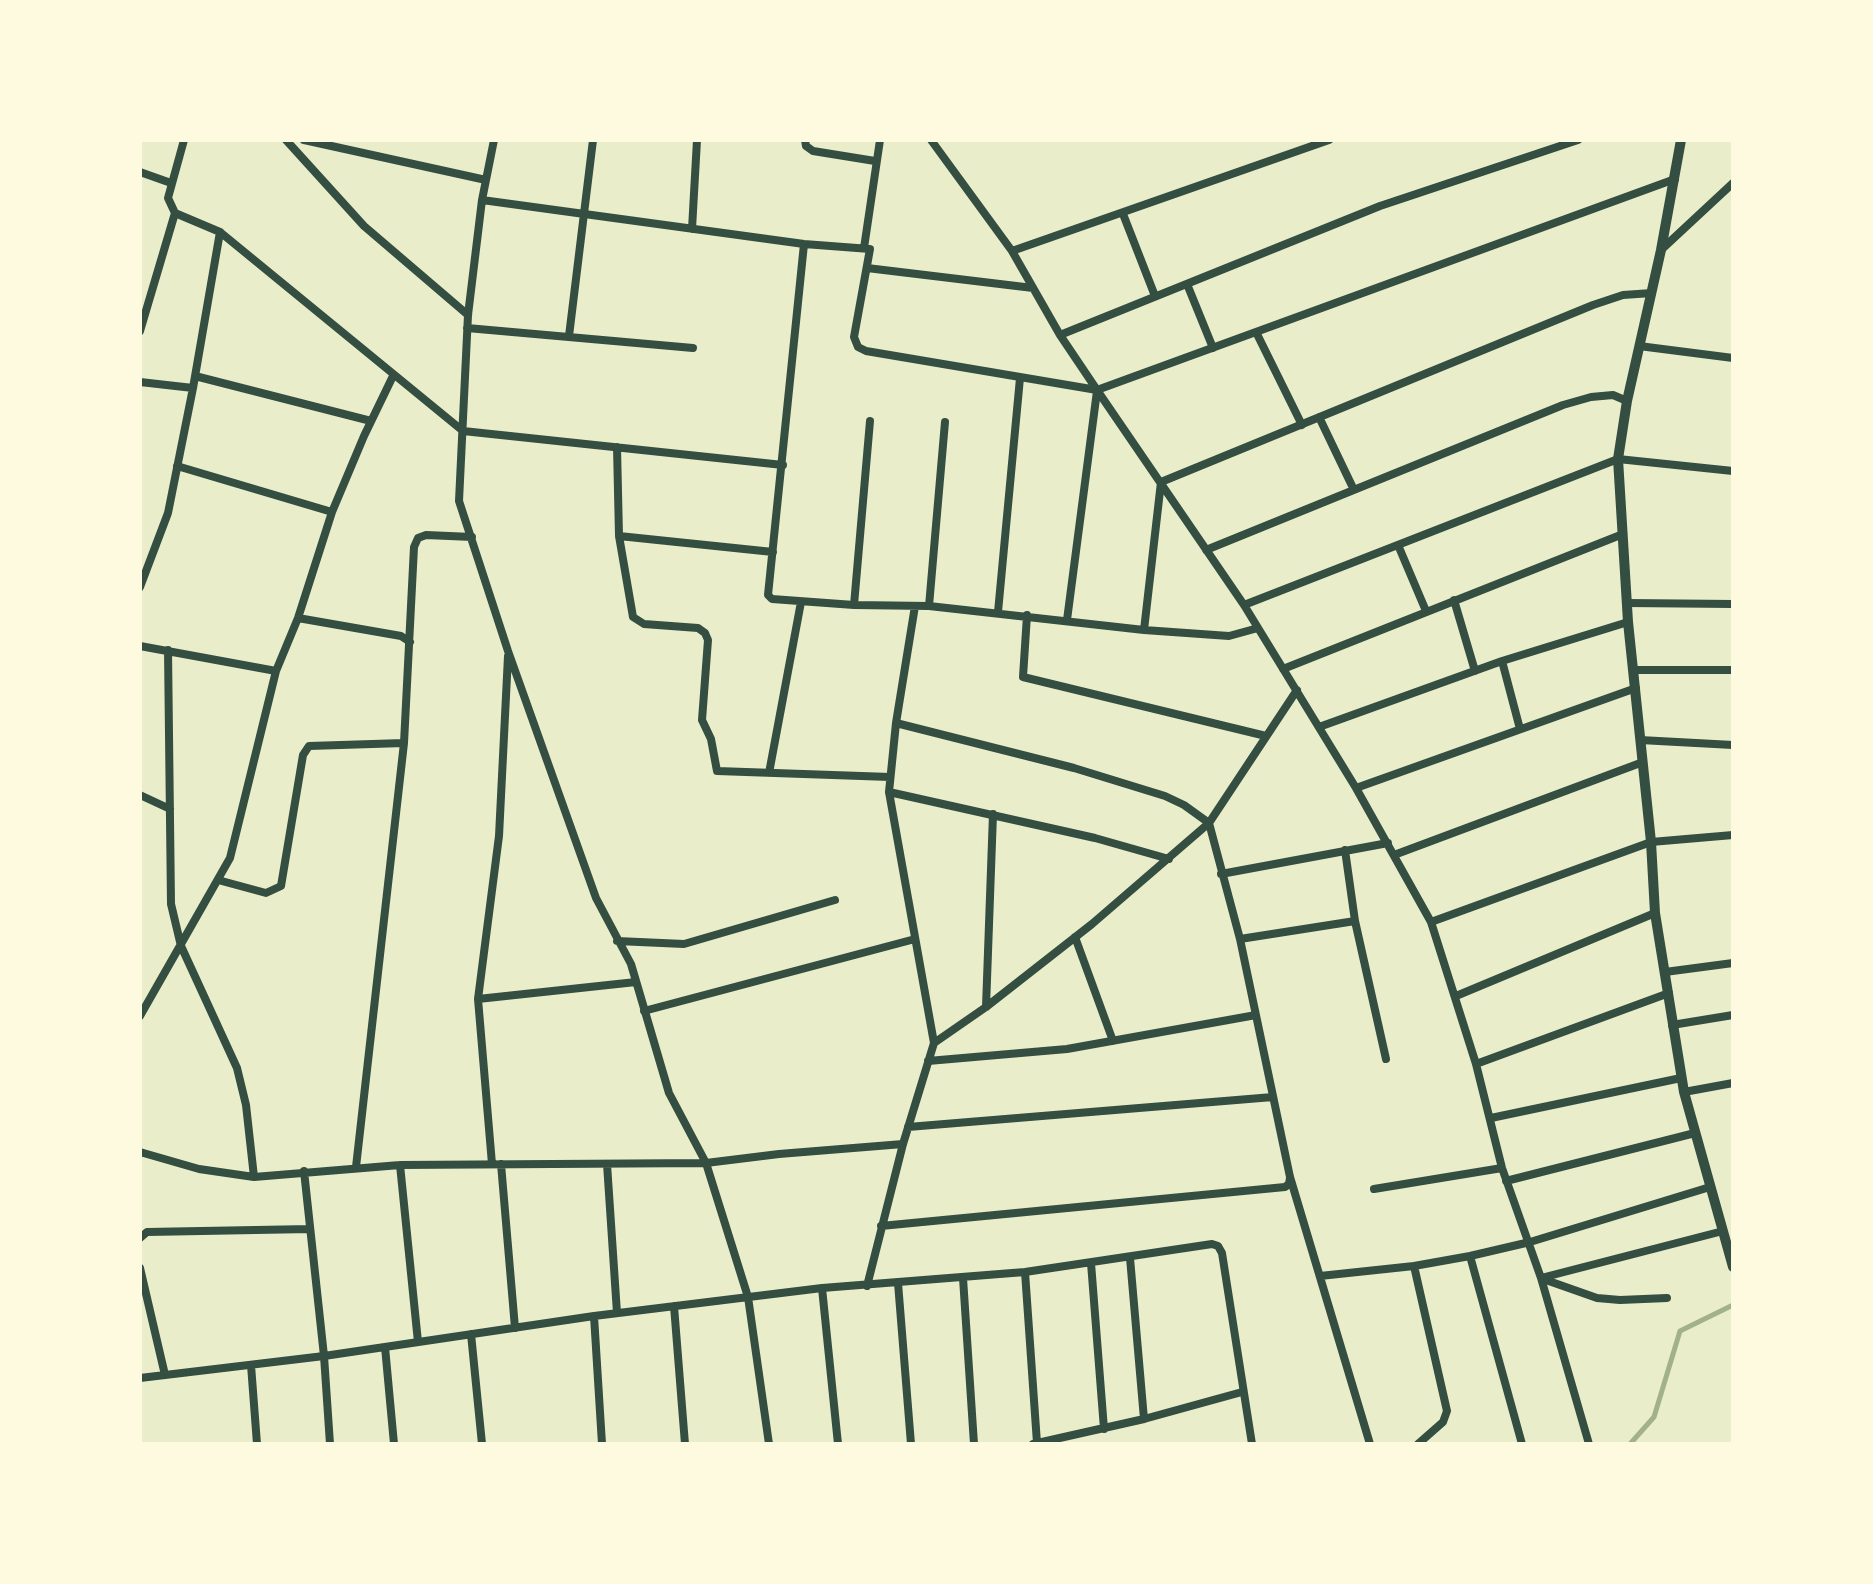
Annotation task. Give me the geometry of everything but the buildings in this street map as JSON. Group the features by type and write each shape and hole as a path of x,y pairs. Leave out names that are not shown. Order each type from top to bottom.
{"street":[{"path":"140,331 175,213 168,198 184,140"},
{"path":"286,140 364,226 468,315"},
{"path":"304,140 486,180"},
{"path":"494,140 482,200 468,315 459,501 508,651 596,898 631,964 669,1093 706,1163 748,1297 769,1444"},
{"path":"569,336 593,140"},
{"path":"692,229 697,140"},
{"path":"805,140 806,146 813,151 875,161"},
{"path":"864,248 880,140"},
{"path":"931,140 1012,251 1060,335 1244,605 1356,788 1431,922 1476,1064 1502,1168 1530,1242 1589,1444"},
{"path":"1012,251 1329,140"},
{"path":"1060,335 1380,206 1578,140"},
{"path":"1681,140 1661,250 1627,401 1618,459 1628,622 1651,842 1655,913 1684,1092 1733,1267"},
{"path":"140,172 171,183"},
{"path":"482,200 804,244 870,249 854,337 858,347 866,351 1097,390 1675,179"},
{"path":"1661,250 1733,183"},
{"path":"175,213 220,232 463,431 783,465"},
{"path":"1123,214 1155,296"},
{"path":"140,587 168,513 220,232"},
{"path":"804,244 768,595 777,601 929,606 1144,630 1229,636 1258,628"},
{"path":"867,268 1033,288"},
{"path":"1187,284 1213,348"},
{"path":"1161,482 1593,305 1623,295 1652,293"},
{"path":"467,328 693,348"},
{"path":"1256,332 1302,425"},
{"path":"1639,346 1733,358"},
{"path":"195,376 371,421"},
{"path":"140,1016 230,858 276,671 298,618 332,512 393,376"},
{"path":"998,612 1020,378"},
{"path":"140,382 193,388"},
{"path":"1067,620 1097,390"},
{"path":"1206,550 1563,405 1613,395 1627,401"},
{"path":"1319,417 1354,490"},
{"path":"854,605 870,421"},
{"path":"929,606 945,422"},
{"path":"617,447 619,536 633,617 644,624 698,628 708,640 702,720 711,739 715,768 720,772 890,777"},
{"path":"1244,605 1618,459 1700,470 1733,471"},
{"path":"177,466 332,512"},
{"path":"1144,630 1161,482"},
{"path":"1283,669 1623,534"},
{"path":"356,1167 404,743 414,547 418,538 426,535 472,537"},
{"path":"619,536 773,552"},
{"path":"1398,545 1426,611"},
{"path":"1454,600 1475,671"},
{"path":"769,773 801,602"},
{"path":"1627,603 1733,604"},
{"path":"867,1286 903,1144 934,1043 889,792 896,723 915,606"},
{"path":"1027,615 1023,677 1266,736"},
{"path":"298,618 401,636 410,642"},
{"path":"1319,727 1502,661 1628,622"},
{"path":"140,646 276,671"},
{"path":"168,650 171,904 181,946 237,1068 246,1105 254,1177"},
{"path":"508,651 499,836 478,999 515,1328"},
{"path":"1502,661 1520,729"},
{"path":"1633,670 1733,670"},
{"path":"1356,788 1636,688"},
{"path":"934,1043 986,1007 1075,937 1209,823 1297,690"},
{"path":"896,723 1074,768 1165,796 1209,823 1240,939 1290,1177 1370,1444"},
{"path":"1640,740 1733,745"},
{"path":"218,880 266,893 281,886 303,755 309,746 404,743"},
{"path":"1394,855 1643,762"},
{"path":"889,792 993,814 1169,859"},
{"path":"140,795 170,809"},
{"path":"986,1007 993,814"},
{"path":"1431,922 1651,842 1733,835"},
{"path":"1221,874 1388,843"},
{"path":"1345,850 1355,921 1386,1059"},
{"path":"617,941 684,944 835,900"},
{"path":"1456,996 1655,913"},
{"path":"1240,939 1355,921"},
{"path":"1075,937 1113,1041"},
{"path":"644,1011 915,939"},
{"path":"1665,972 1733,963"},
{"path":"478,999 636,982"},
{"path":"1476,1064 1669,993"},
{"path":"928,1061 1067,1049 1256,1015"},
{"path":"1672,1025 1733,1015"},
{"path":"1491,1118 1681,1078"},
{"path":"1684,1092 1733,1083"},
{"path":"908,1127 1273,1097"},
{"path":"1506,1181 1695,1133"},
{"path":"140,1152 199,1169 254,1177 400,1165 706,1163 903,1144"},
{"path":"607,1164 617,1313"},
{"path":"400,1165 418,1342"},
{"path":"1374,1189 1502,1168"},
{"path":"304,1171 330,1444"},
{"path":"881,1226 1285,1187 1290,1177"},
{"path":"1320,1276 1414,1266 1470,1256 1530,1242 1710,1187"},
{"path":"140,1238 147,1232 310,1229"},
{"path":"1541,1278 1723,1231"},
{"path":"140,1378 324,1356 617,1313 822,1288 1025,1272 1212,1244 1218,1246 1222,1253 1252,1444"},
{"path":"1470,1256 1522,1444"},
{"path":"1130,1258 1144,1419"},
{"path":"1091,1263 1104,1429"},
{"path":"1414,1266 1447,1411 1443,1422 1418,1444"},
{"path":"140,1268 165,1375"},
{"path":"1025,1272 1035,1444 1070,1440 1242,1392"},
{"path":"963,1278 974,1444"},
{"path":"1541,1278 1597,1298 1667,1298"},
{"path":"898,1283 911,1444"},
{"path":"822,1288 838,1444"},
{"path":"674,1306 685,1444"},
{"path":"594,1316 602,1444"},
{"path":"471,1334 482,1444"},
{"path":"385,1347 394,1444"},
{"path":"251,1365 257,1444"}],"waterway":[{"path":"1630,1444 1654,1417 1680,1331 1733,1305"}]}
